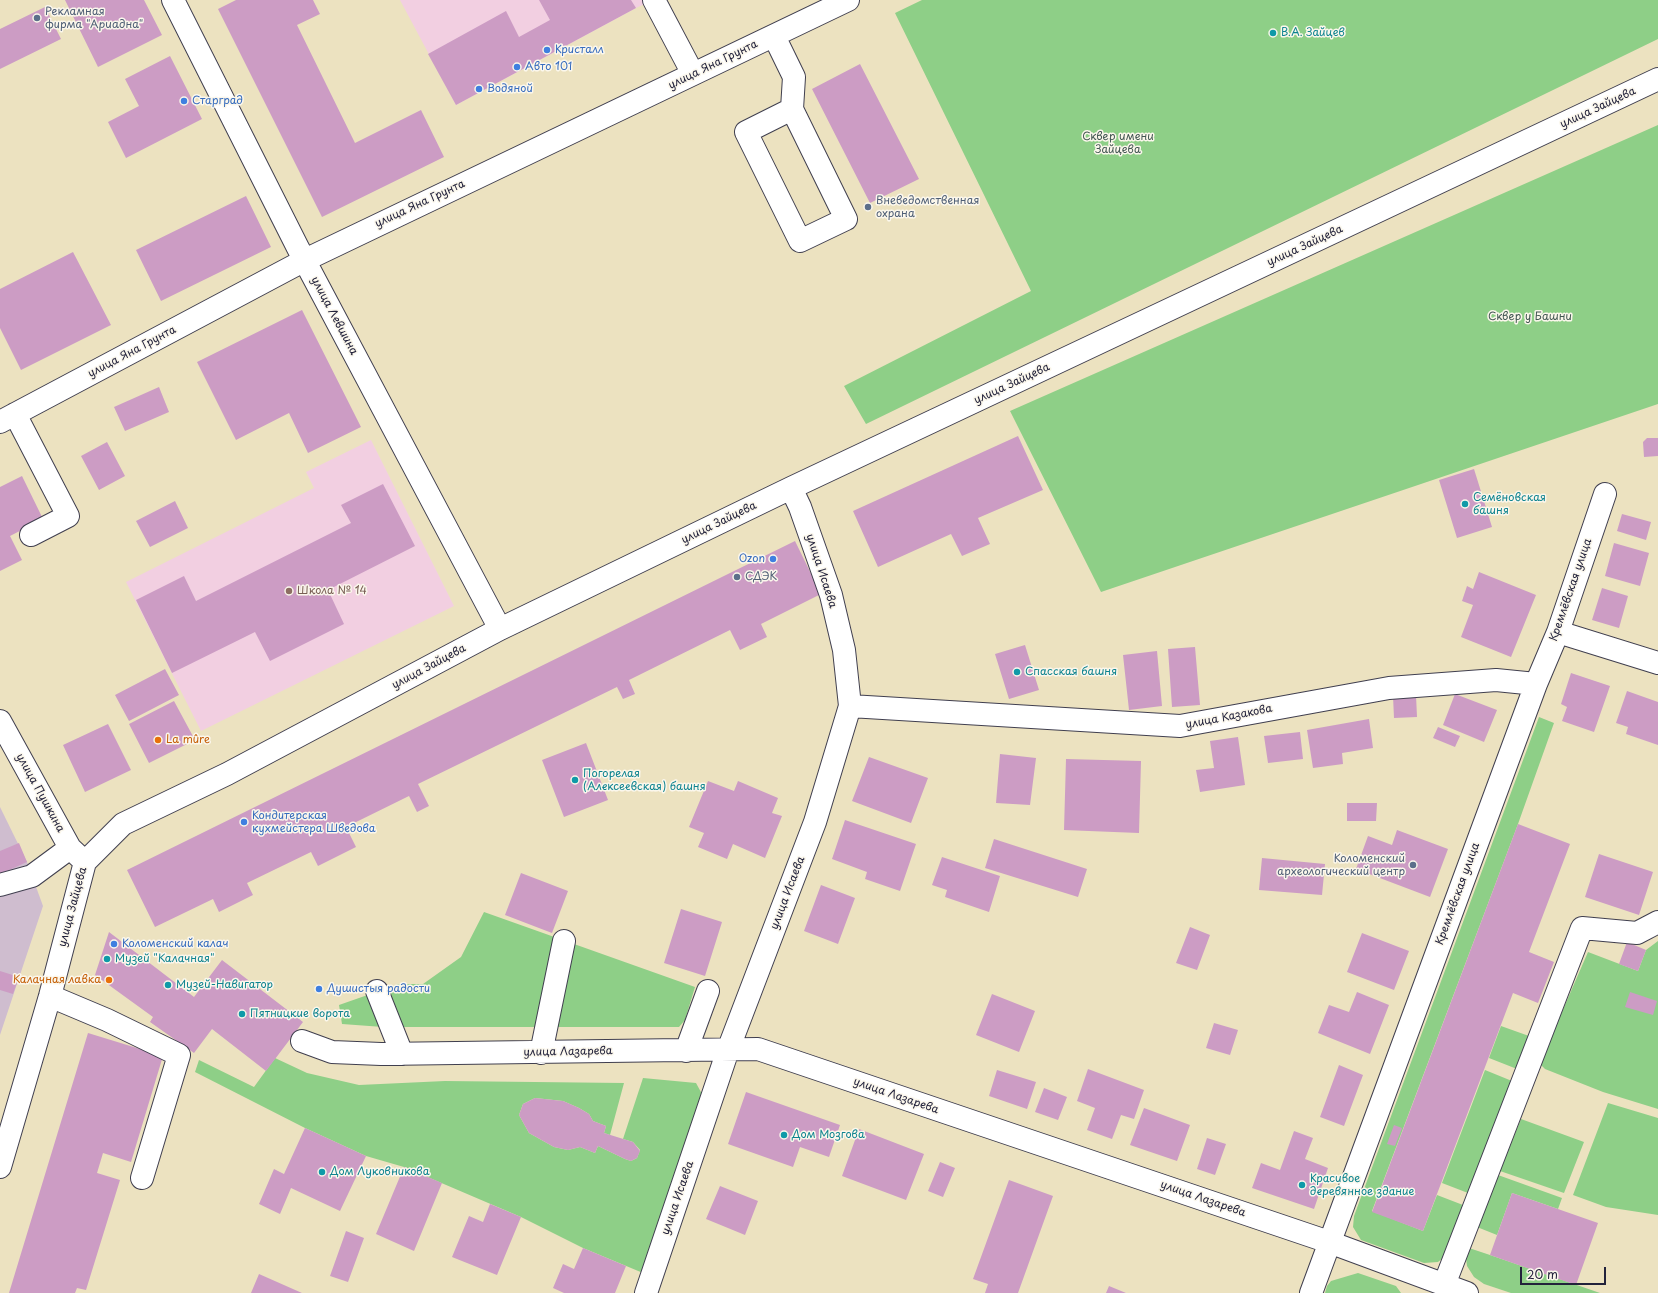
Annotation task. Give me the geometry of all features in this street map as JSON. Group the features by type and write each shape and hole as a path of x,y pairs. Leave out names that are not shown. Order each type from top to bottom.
{"street":[{"name":"улица Левшина","path":"173,0 304,260 500,629"},
{"path":"654,0 694,74"},
{"name":"улица Яна Грунта","path":"8,418 304,260 848,0"},
{"path":"774,36 794,77 792,109 846,219 800,241 746,132 792,109"},
{"name":"улица Зайцева","path":"0,1167 50,996 78,855 123,824 227,774 500,629 791,488 1658,79"},
{"path":"8,418 68,516 31,535"},
{"name":"улица Исаева","path":"646,1293 728,1050 815,822 850,706 844,650 831,595 800,507 791,488"},
{"name":"Кремлёвская улица","path":"1311,1293 1536,684 1558,632 1605,494"},
{"path":"1558,632 1658,663"},
{"name":"улица Казакова","path":"850,706 1180,726 1389,688 1496,680 1536,684"},
{"name":"улица Пушкина","path":"0,721 78,855"},
{"path":"0,885 32,876 78,855"},
{"path":"1444,1285 1582,928 1637,933 1658,922"},
{"path":"541,1053 544,1031 564,941"},
{"path":"377,991 402,1054"},
{"path":"686,1051 708,991"},
{"path":"50,996 107,1020 178,1055 142,1178"},
{"name":"улица Лазарева","path":"302,1041 332,1052 402,1054 758,1049 1329,1242 1466,1293"}],"shaded area":[{"path":"400,0 653,0 456,105"},
{"name":"Школа № 14","path":"371,440 454,606 201,731 126,582 314,488 306,472"},
{"path":"0,807 27,862 43,906 0,1035"}],"green space":[{"name":"Сквер имени Зайцева","path":"922,0 1658,0 1658,39 866,424 844,386 1031,291 895,13"},
{"name":"Сквер у Башни","path":"1658,125 1658,404 1101,592 1010,411"},
{"path":"1539,717 1554,723 1518,824 1372,1211 1423,1231 1437,1195 1463,1205 1443,1258 1438,1262 1424,1263 1361,1240 1353,1227 1354,1216"},
{"path":"484,912 695,987 685,1020 679,1027 383,1027 342,1024 339,1005 399,984 423,984 461,957"},
{"path":"1658,941 1658,1109 1603,1092 1545,1069 1541,1065 1541,1060 1588,952 1638,971 1646,950"},
{"path":"1501,1026 1529,1036 1517,1069 1489,1058"},
{"path":"275,1058 307,1073 359,1085 445,1081 624,1083 610,1135 604,1133 606,1126 593,1121 589,1114 563,1101 535,1098 523,1104 519,1115 529,1133 554,1147 568,1150 580,1147 595,1153 598,1146 631,1161 637,1158 640,1150 633,1142 623,1139 643,1078 696,1083 702,1094 643,1273 583,1248 521,1217 404,1167 366,1156 305,1128 195,1072 199,1060 254,1087"},
{"path":"1485,1070 1512,1081 1468,1193 1442,1183"},
{"path":"1608,1103 1658,1118 1658,1215 1606,1207 1573,1195"},
{"path":"1521,1119 1584,1142 1564,1193 1500,1171"},
{"path":"1498,1175 1562,1198 1558,1209 1512,1193 1497,1235 1477,1227"},
{"path":"1469,1248 1600,1293 1511,1293 1484,1284 1474,1277 1467,1266 1466,1258"},
{"path":"1358,1273 1396,1286 1401,1293 1325,1293 1327,1286 1331,1281"}],"building":[{"path":"65,0 144,0 162,35 98,67"},
{"path":"236,0 313,0 320,14 297,25 355,143 421,110 444,157 322,217 218,9"},
{"path":"539,0 631,0 636,8 456,105 428,54 506,11 519,37 550,20"},
{"path":"45,7 61,39 0,69 0,29"},
{"path":"170,56 202,119 126,158 108,122 139,106 125,79"},
{"path":"860,64 919,179 870,203 812,89"},
{"path":"246,196 271,247 161,301 136,250"},
{"path":"73,252 111,325 21,370 0,328 0,289"},
{"path":"302,310 361,427 308,453 289,413 236,440 197,362"},
{"path":"159,387 169,412 125,431 114,407"},
{"path":"1018,436 1043,490 978,518 990,544 962,556 951,534 878,567 853,511"},
{"path":"1647,438 1658,438 1658,456 1644,457 1643,442"},
{"path":"107,442 125,476 99,490 81,456"},
{"name":"Семёновская башня","path":"1474,469 1492,527 1457,538 1439,480"},
{"path":"22,476 43,519 10,536 22,560 0,571 0,487"},
{"path":"383,484 415,546 328,590 344,624 270,661 255,632 172,673 136,600 184,576 196,601 351,523 341,505"},
{"path":"175,501 188,528 150,547 136,521"},
{"path":"1622,514 1651,522 1646,540 1617,531"},
{"path":"795,541 821,594 761,624 767,637 740,650 730,630 629,680 635,694 623,699 617,687 418,784 429,806 417,812 409,796 346,827 356,847 318,866 311,852 247,883 253,895 219,912 213,899 155,927 127,870"},
{"path":"1614,543 1649,553 1640,586 1605,576"},
{"path":"1479,572 1536,595 1511,657 1461,637 1473,605 1462,601 1467,586 1473,589"},
{"path":"1602,588 1628,596 1619,628 1592,620"},
{"name":"Спасская башня","path":"1025,645 1039,690 1009,699 995,654"},
{"path":"1195,647 1200,705 1172,707 1168,649"},
{"path":"1157,651 1162,706 1129,710 1123,655"},
{"path":"165,669 179,695 129,721 115,695"},
{"path":"1571,673 1610,686 1594,732 1562,721 1567,707 1561,704"},
{"path":"1627,691 1658,702 1658,745 1626,734 1628,727 1616,723"},
{"path":"1455,694 1497,710 1484,742 1443,725"},
{"path":"1416,695 1417,717 1394,718 1393,696"},
{"path":"174,701 195,740 149,763 129,724"},
{"path":"1369,719 1373,748 1342,753 1343,764 1313,768 1307,730"},
{"path":"108,724 131,770 85,792 63,745"},
{"path":"1438,727 1460,736 1455,747 1433,738"},
{"path":"1300,732 1303,759 1268,763 1264,736"},
{"path":"1238,737 1245,785 1200,792 1196,770 1214,768 1210,741"},
{"name":"Погорелая (Алексеевская) башня","path":"586,743 608,800 564,817 542,760"},
{"path":"1000,754 1036,758 1030,805 996,803"},
{"path":"869,757 928,778 911,823 852,801"},
{"path":"1066,759 1141,761 1139,833 1064,830"},
{"path":"708,781 734,791 738,781 778,798 772,813 782,816 765,858 733,844 727,859 698,847 704,833 689,827"},
{"path":"1347,803 1377,803 1376,821 1347,821"},
{"path":"845,820 916,844 900,891 865,879 867,872 832,859"},
{"path":"1518,824 1570,844 1529,952 1554,962 1538,1003 1513,993 1423,1231 1372,1212"},
{"path":"1397,830 1448,849 1430,897 1356,869 1368,836 1392,845"},
{"path":"994,839 1087,869 1078,897 985,868"},
{"path":"19,843 27,862 0,874 0,851"},
{"path":"1599,854 1653,872 1639,915 1585,897"},
{"path":"942,857 1000,876 989,912 945,897 947,890 932,885"},
{"path":"1262,858 1325,864 1322,895 1259,890"},
{"path":"521,873 568,891 552,933 505,915"},
{"path":"821,885 855,898 838,944 804,931"},
{"path":"681,909 722,922 705,976 664,963"},
{"path":"1190,927 1210,935 1197,970 1176,963"},
{"path":"109,932 194,997 222,960 303,1022 266,1071 212,1029 194,1053 150,1022 153,1017 95,975"},
{"path":"1362,933 1409,951 1394,990 1347,972"},
{"path":"1627,942 1646,950 1638,971 1619,964"},
{"path":"0,971 19,977 13,994 0,990"},
{"path":"1357,992 1389,1005 1370,1054 1318,1033 1329,1005 1349,1012"},
{"path":"1630,992 1657,1001 1653,1015 1625,1007"},
{"path":"992,994 1035,1011 1019,1052 976,1035"},
{"path":"1214,1023 1238,1030 1230,1055 1206,1048"},
{"path":"88,1033 163,1056 131,1162 103,1153 97,1173 120,1180 86,1290 77,1288 75,1293 9,1293"},
{"path":"1339,1065 1363,1075 1344,1126 1320,1117"},
{"path":"1088,1069 1144,1090 1134,1119 1121,1115 1112,1139 1087,1130 1095,1108 1077,1101"},
{"path":"997,1070 1036,1082 1027,1109 989,1096"},
{"path":"1044,1088 1067,1097 1058,1120 1035,1112"},
{"name":"Дом Мозгова","path":"746,1092 840,1125 829,1157 800,1147 793,1167 728,1144"},
{"path":"535,1098 563,1101 579,1108 589,1114 593,1121 606,1126 604,1133 633,1142 640,1151 637,1158 631,1161 598,1146 595,1153 580,1147 568,1150 554,1147 529,1133 519,1115 523,1104"},
{"path":"1144,1108 1190,1125 1177,1161 1130,1145"},
{"path":"1394,1125 1402,1128 1395,1146 1387,1144"},
{"name":"Дом Луковникова","path":"305,1128 366,1156 340,1211 291,1188 280,1214 259,1204 274,1169 284,1174"},
{"path":"859,1129 924,1154 906,1200 842,1176"},
{"path":"1294,1131 1313,1138 1305,1159 1328,1168 1314,1209 1252,1188 1261,1163 1280,1170"},
{"path":"1207,1138 1226,1144 1215,1175 1197,1169"},
{"path":"940,1162 955,1168 943,1197 928,1191"},
{"path":"404,1167 442,1183 414,1251 376,1234"},
{"path":"1009,1180 1053,1196 1018,1293 985,1293 988,1284 973,1279"},
{"path":"720,1186 758,1201 745,1235 706,1219"},
{"path":"1512,1193 1598,1223 1576,1285 1490,1255"},
{"path":"490,1204 521,1217 497,1275 452,1257 469,1216 483,1222"},
{"path":"346,1231 364,1238 348,1282 330,1276"},
{"path":"583,1248 626,1266 615,1293 564,1293 553,1288 563,1264 574,1269"},
{"path":"259,1274 302,1293 251,1293"},
{"path":"1109,1286 1126,1293 1106,1293"}],"place":[{"name":"Рекламная фирма \"Ариадна\"","path":"37,18"},
{"name":"В.А. Зайцев","path":"1273,33"},
{"name":"Кристалл","path":"547,50"},
{"name":"Авто 101","path":"517,67"},
{"name":"Водяной","path":"479,89"},
{"name":"Старград","path":"184,101"},
{"name":"Вневедомственная охрана","path":"868,207"},
{"name":"Семёновская башня","path":"1465,504"},
{"name":"Ozon","path":"773,559"},
{"name":"СДЭК","path":"737,577"},
{"name":"Школа № 14","path":"289,591"},
{"name":"Спасская башня","path":"1017,672"},
{"name":"La mûre","path":"158,740"},
{"name":"Погорелая (Алексеевская) башня","path":"575,780"},
{"name":"Кондитерская кухмейстера Шведова","path":"244,822"},
{"name":"Коломенский археологический центр","path":"1413,865"},
{"name":"Коломенский калач","path":"114,944"},
{"name":"Музей \"Калачная\"","path":"107,959"},
{"name":"Калачная лавка","path":"109,980"},
{"name":"Музей-Навигатор","path":"168,985"},
{"name":"Душистыя радости","path":"319,989"},
{"name":"Пятницкие ворота","path":"242,1014"},
{"name":"Дом Мозгова","path":"784,1135"},
{"name":"Дом Луковникова","path":"322,1172"},
{"name":"Красивое деревянное здание","path":"1302,1185"}]}
